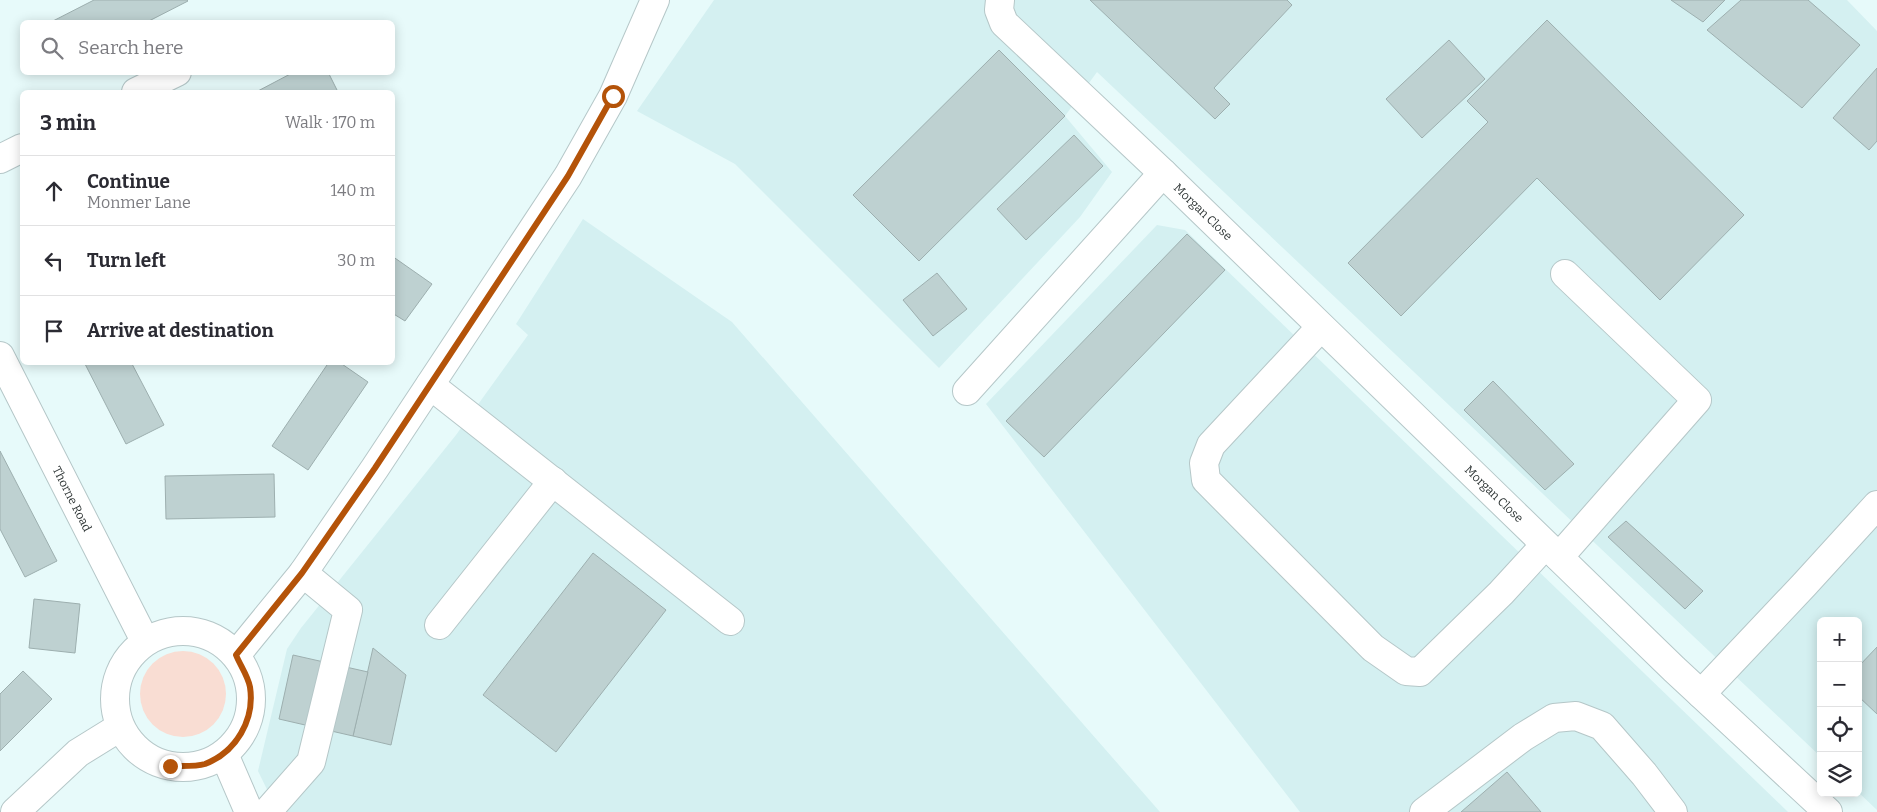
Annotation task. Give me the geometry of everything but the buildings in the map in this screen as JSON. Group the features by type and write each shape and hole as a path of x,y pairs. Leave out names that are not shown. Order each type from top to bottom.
{"street":[{"path":"236,655 302,573 430,385 568,176 613,96 655,0"},
{"name":"Morgan Close","path":"1000,0 999,10 1004,23 1163,173 1701,694 1828,812"},
{"path":"140,90 171,75"},
{"path":"0,159 20,149"},
{"name":"Morgan Close","path":"967,391 1163,173"},
{"path":"1322,327 1211,445 1204,463 1206,480 1373,648 1406,671 1420,672 1501,593 1552,551 1697,400 1565,274"},
{"name":"Thorne Road","path":"0,356 145,641"},
{"path":"430,385 730,621"},
{"path":"439,625 553,482"},
{"path":"1701,694 1804,586 1877,505"},
{"path":"267,812 312,762 348,610 302,573"},
{"path":"184,630 217,640 236,655 250,685 251,708 248,722 237,741 224,754 204,764 170,766 148,758 134,747 120,727 114,706 116,681 127,659 145,641 159,635 184,630"},
{"path":"1424,812 1523,737 1554,718 1576,716 1602,726 1674,812"},
{"path":"15,812 78,753 120,727"},
{"path":"224,754 249,812"}],"shaded area":[{"path":"714,0 1847,0 1877,31 1877,810 1862,796 1862,617 1817,617 1817,753 1097,72 1065,116 1112,172 1080,217 939,368 735,164 637,111"},
{"path":"583,219 732,322 1160,812 278,812 258,771 287,649 301,628 456,435 528,335 516,324"},
{"path":"1157,225 1185,230 1788,812 1300,812 986,404"},
{"path":"183,651 199,655 213,664 222,678 226,694 222,710 213,724 199,733 183,737 167,733 153,724 144,710 140,694 144,678 153,664 167,655"}],"route":[{"path":"170,766 204,764 224,754 237,741 248,722 251,708 250,685 236,655 302,573 375,468 568,176 613,96"}]}
